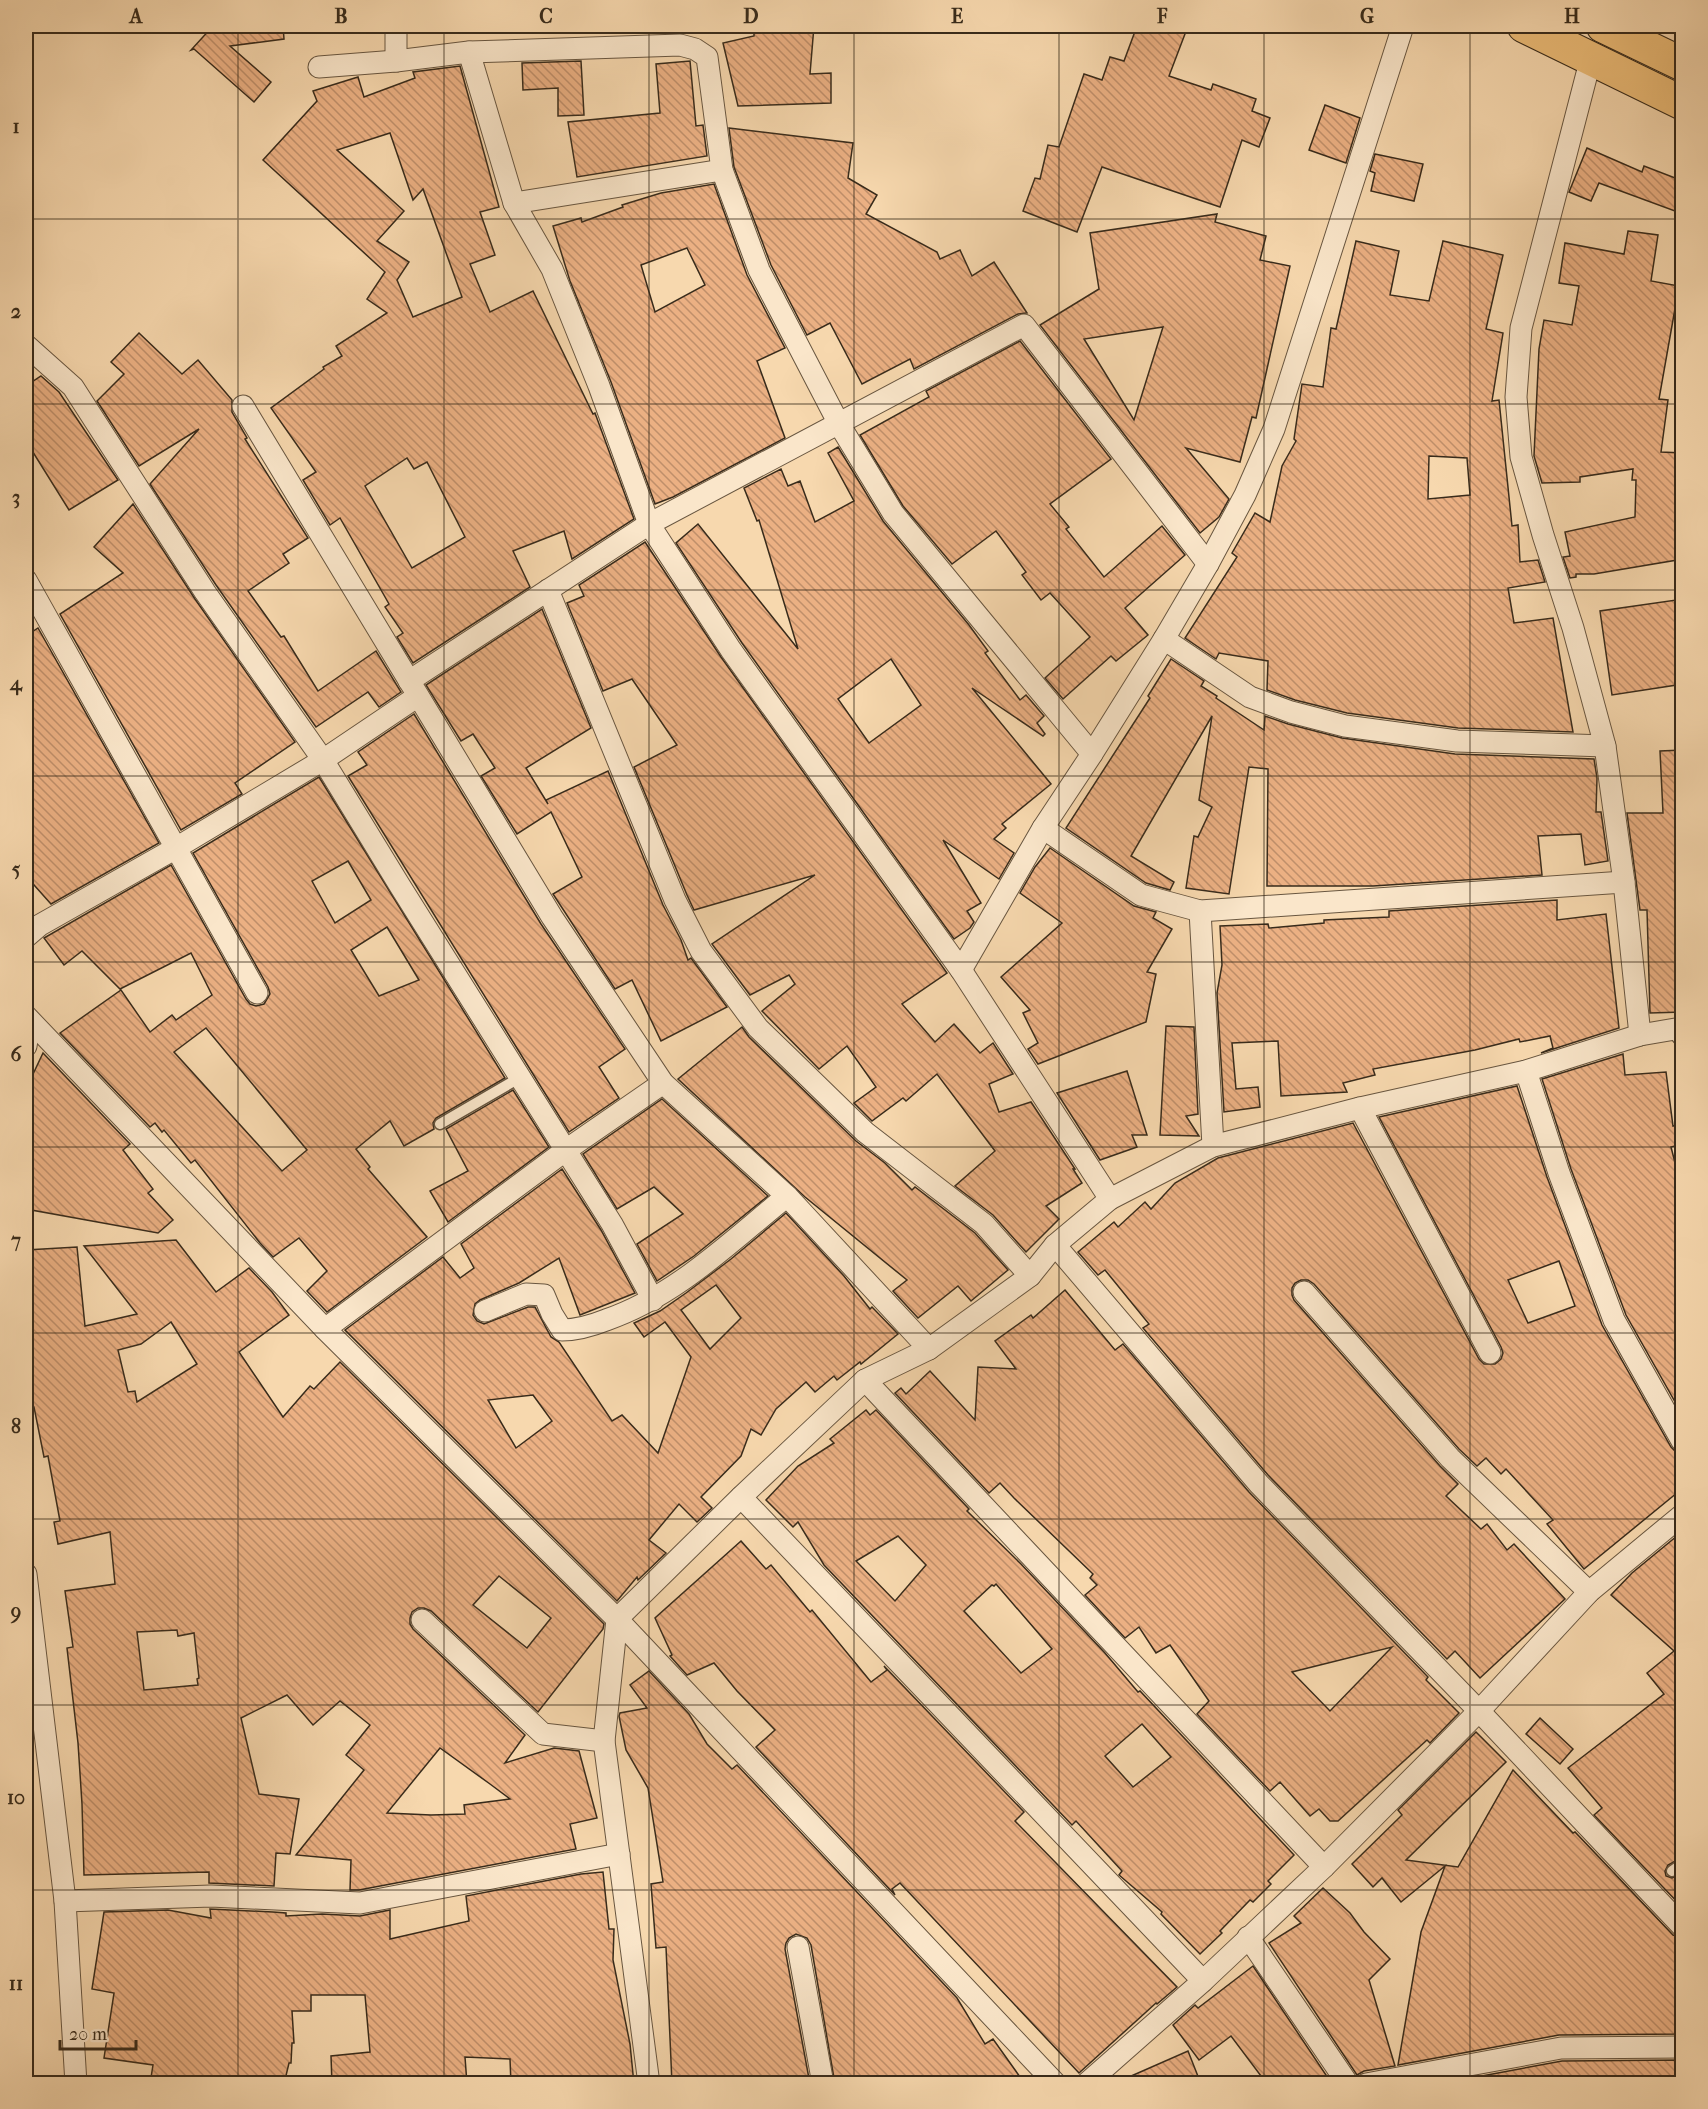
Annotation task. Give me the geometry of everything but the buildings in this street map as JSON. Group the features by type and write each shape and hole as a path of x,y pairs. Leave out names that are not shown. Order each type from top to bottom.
{"highway":[{"path":"1524,26 1683,104"},
{"path":"1603,26 1683,64"}],"street":[{"path":"396,26 396,61"},
{"path":"961,970 1043,828 1164,639 1245,495 1274,429 1403,26"},
{"path":"320,67 469,52 680,45 695,49 707,57 722,170 759,270 839,424 893,513 1092,754"},
{"path":"469,52 514,203 552,269 599,386 649,524 731,650 961,970 1110,1199"},
{"path":"1590,58 1521,328 1516,397 1521,457 1573,628 1605,746 1624,882 1640,1035"},
{"path":"514,203 722,170"},
{"path":"26,937 40,925 176,848 323,760 413,688 548,590 649,524 1024,325 1208,564"},
{"path":"26,345 73,387 205,592 323,760 612,1224 653,1300"},
{"path":"243,406 552,917 663,1083 787,1196 929,1349"},
{"path":"26,580 257,993"},
{"path":"548,590 675,900 701,951 758,1028 865,1132 984,1224 1030,1276"},
{"path":"1164,639 1250,697 1291,712 1345,726 1457,741 1605,746"},
{"path":"1043,828 1141,895 1200,911 1624,882"},
{"path":"1200,911 1213,1146"},
{"path":"26,1047 28,1019"},
{"path":"28,1019 325,1329 618,1619 1056,2084"},
{"path":"649,2084 604,1741 618,1619 741,1497 865,1380 929,1349 1030,1276 1055,1245 1110,1199 1213,1146 1360,1108 1526,1071 1640,1035 1681,1028 1683,1035"},
{"path":"1526,1071 1560,1173 1614,1320 1683,1441"},
{"path":"325,1329 566,1150 663,1083"},
{"path":"1360,1108 1490,1353"},
{"path":"486,1311 526,1294 544,1295 562,1330 578,1330 622,1315 683,1282 787,1196"},
{"path":"1055,1245 1259,1484 1683,1926"},
{"path":"1304,1292 1450,1458 1589,1592"},
{"path":"865,1380 1324,1867"},
{"path":"741,1497 1203,1981"},
{"path":"1086,2084 1203,1981 1324,1867 1479,1711 1589,1592 1683,1515"},
{"path":"26,1574 65,1901 76,2084"},
{"path":"423,1620 543,1734 604,1741"},
{"path":"65,1901 211,1896 360,1903 619,1854"},
{"path":"1248,1937 1348,2084"},
{"path":"798,1947 823,2084"},
{"path":"1366,2084 1561,2048 1683,2048"}],"lane":[{"path":"440,1124 521,1077"},
{"path":"1672,1871 1683,1864"}]}
